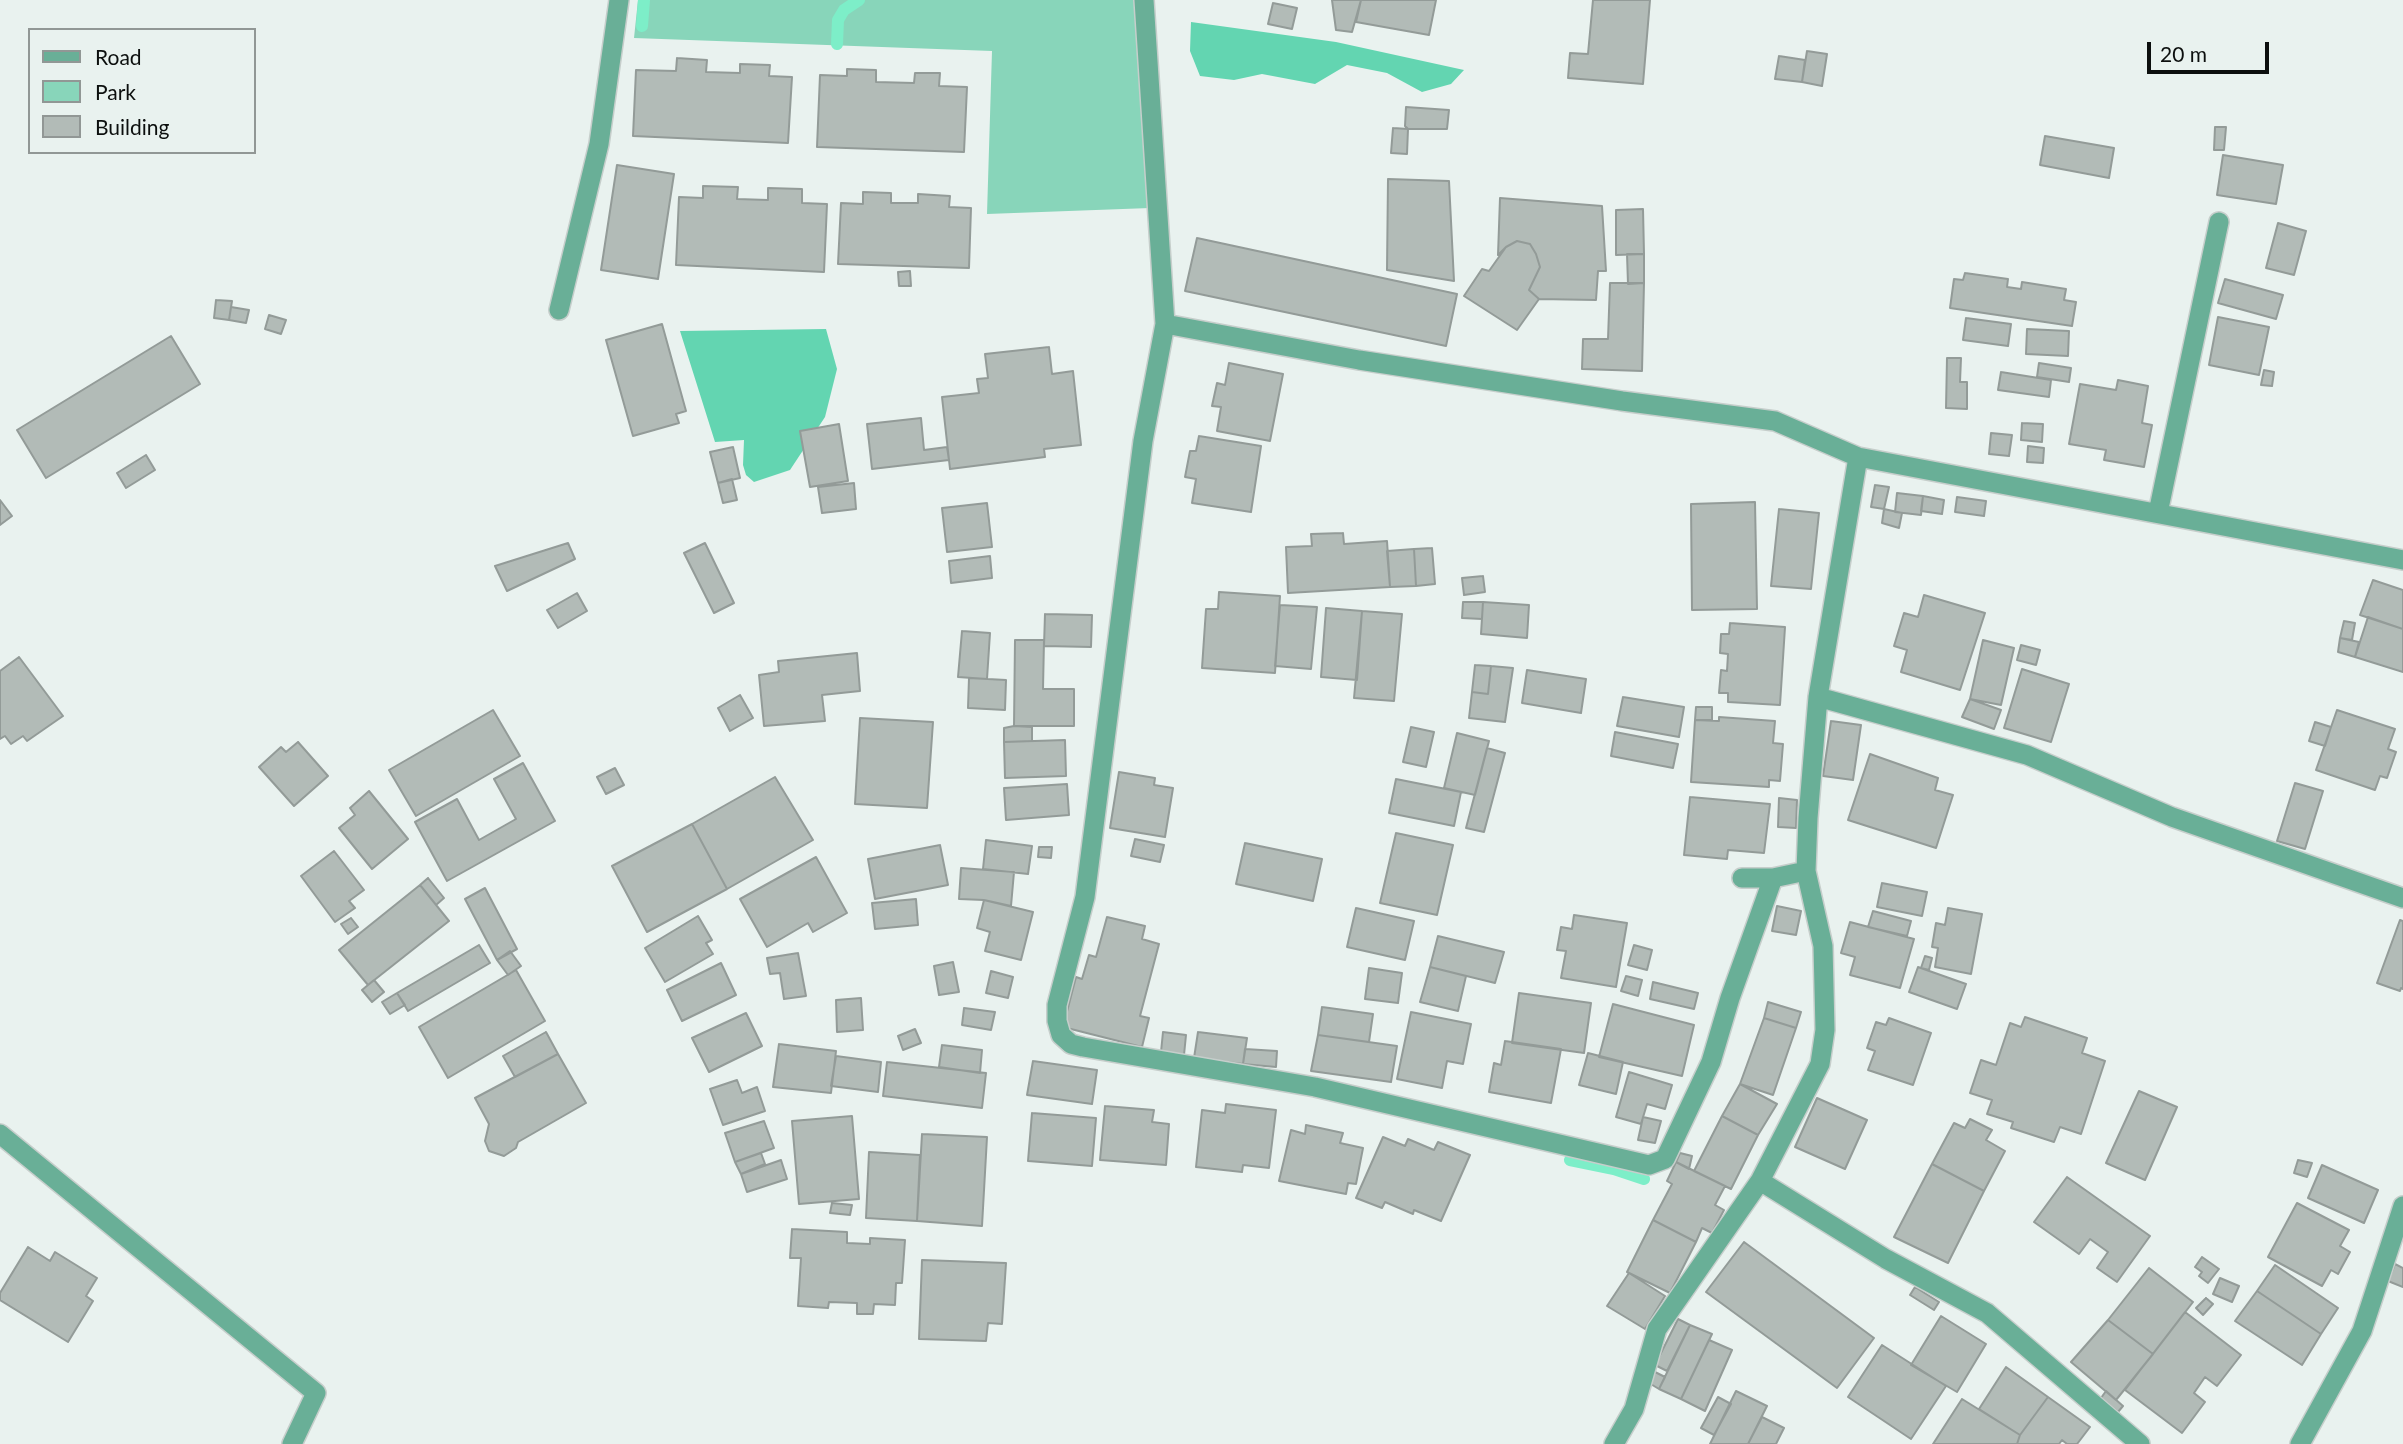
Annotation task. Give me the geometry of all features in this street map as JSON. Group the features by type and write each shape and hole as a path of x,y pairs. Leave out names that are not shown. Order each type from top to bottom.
{"street":[{"path":"559,310 599,144 620,0"},
{"path":"1144,0 1165,324 1141,454 1085,897 1057,1005 1057,1021 1061,1035 1071,1044 1083,1047 1315,1087 1649,1164 1665,1159 1692,1107 1711,1062 1730,998 1773,878"},
{"path":"2158,513 2219,222"},
{"path":"1165,324 1372,362 1622,401 1775,421 1858,457 2403,559"},
{"path":"1615,1444 1634,1409 1657,1329 1760,1181 1820,1064 1825,1030 1823,946 1806,871 1808,818 1818,697 1858,457"},
{"path":"1818,697 2027,755 2172,817 2403,898"},
{"path":"1742,878 1773,878 1806,871"},
{"path":"0,1134 316,1393 292,1444"},
{"path":"1760,1181 1886,1259 1987,1313 2140,1444"},
{"path":"2300,1444 2362,1331 2403,1206"}],"green space":[{"path":"638,0 1135,0 1150,208 987,214 992,51 634,38"},
{"path":"1191,22 1336,42 1464,70 1451,84 1422,92 1387,73 1347,65 1315,84 1262,74 1234,80 1200,76 1190,51"},
{"path":"826,329 837,369 825,417 790,470 754,482 746,475 743,465 744,440 715,442 680,331"}],"building":[{"path":"1332,0 1361,0 1352,32 1336,30"},
{"path":"1361,0 1436,0 1429,35 1356,22"},
{"path":"1593,0 1650,0 1643,84 1568,78 1570,53 1588,54"},
{"path":"1273,3 1297,8 1292,29 1268,24"},
{"path":"1807,51 1827,54 1822,86 1802,82"},
{"path":"1779,56 1805,60 1802,82 1775,79"},
{"path":"677,58 707,60 706,72 740,73 740,64 770,65 769,76 792,77 788,143 633,136 636,70 676,71"},
{"path":"847,69 876,70 876,82 914,83 915,73 940,73 939,86 967,87 964,152 817,147 820,75 847,76"},
{"path":"1406,107 1449,110 1447,129 1408,129 1405,126"},
{"path":"2215,127 2226,127 2224,150 2214,150"},
{"path":"1393,128 1408,129 1407,154 1391,153"},
{"path":"2045,136 2114,148 2109,178 2040,165"},
{"path":"2223,155 2283,165 2276,204 2217,195"},
{"path":"617,165 674,174 658,279 601,270"},
{"path":"1388,179 1449,181 1454,281 1387,270"},
{"path":"703,186 738,187 737,199 768,200 768,188 802,189 802,203 827,204 824,272 676,265 679,197 703,198"},
{"path":"863,192 891,193 891,203 918,203 918,194 950,196 949,207 971,208 969,268 838,264 841,203 863,204"},
{"path":"1500,198 1602,206 1606,271 1598,271 1596,300 1539,299 1529,290 1540,267 1530,244 1517,241 1498,255"},
{"path":"1643,209 1644,254 1616,255 1616,210"},
{"path":"2278,223 2306,231 2294,275 2266,268"},
{"path":"1197,238 1457,294 1446,346 1185,291"},
{"path":"1517,241 1530,244 1540,267 1529,290 1539,299 1517,330 1464,296 1482,269 1489,271 1506,247"},
{"path":"1627,254 1644,254 1644,283 1628,284"},
{"path":"910,271 911,286 899,286 898,272"},
{"path":"1965,273 2008,279 2007,287 2021,289 2022,282 2066,289 2064,300 2076,302 2072,326 1950,308 1954,279 1963,280"},
{"path":"2225,279 2283,295 2276,319 2218,303"},
{"path":"1610,283 1644,283 1642,371 1582,369 1583,339 1608,339"},
{"path":"216,300 232,301 229,320 214,318"},
{"path":"231,307 249,310 246,323 229,320"},
{"path":"269,315 286,320 281,334 265,329"},
{"path":"2218,317 2269,327 2259,375 2209,365"},
{"path":"1966,318 2011,324 2008,346 1963,340"},
{"path":"662,324 686,411 676,414 679,423 633,436 606,340"},
{"path":"2027,329 2069,331 2068,356 2026,354"},
{"path":"171,336 200,384 46,478 17,430"},
{"path":"1049,347 1052,374 1073,371 1081,445 1044,449 1045,457 950,469 942,397 979,393 977,379 988,378 985,354"},
{"path":"1947,358 1961,358 1960,382 1967,382 1967,409 1946,408"},
{"path":"1229,363 1283,374 1270,441 1217,431 1221,407 1212,406 1217,383 1225,385"},
{"path":"2039,363 2071,368 2069,382 2037,377"},
{"path":"2264,370 2274,372 2272,386 2261,385"},
{"path":"2001,372 2051,380 2049,397 1998,390"},
{"path":"2118,380 2148,386 2142,423 2152,425 2144,467 2104,460 2106,450 2069,444 2080,384 2116,390"},
{"path":"921,418 924,450 947,447 949,460 872,469 867,424"},
{"path":"2022,423 2043,424 2042,442 2021,440"},
{"path":"839,424 848,481 810,487 800,431"},
{"path":"1991,433 2012,435 2009,456 1989,454"},
{"path":"1199,436 1261,446 1251,512 1192,503 1196,479 1185,477 1190,451 1196,451"},
{"path":"2028,446 2044,448 2043,463 2027,462"},
{"path":"733,447 740,478 718,483 710,452"},
{"path":"146,455 155,470 126,488 117,473"},
{"path":"732,479 737,500 723,503 718,483"},
{"path":"854,483 856,509 822,513 818,487"},
{"path":"1875,485 1889,487 1884,509 1871,507"},
{"path":"1897,493 1923,496 1921,515 1895,512"},
{"path":"1923,496 1944,500 1942,514 1921,511"},
{"path":"1957,497 1986,501 1984,516 1955,512"},
{"path":"0,500 12,516 0,525"},
{"path":"1755,502 1757,609 1692,610 1691,504"},
{"path":"987,503 992,547 947,552 942,508"},
{"path":"1779,509 1819,513 1811,589 1771,586"},
{"path":"1884,509 1902,513 1899,528 1882,523"},
{"path":"1343,533 1344,544 1387,541 1390,587 1288,593 1286,547 1312,546 1311,534"},
{"path":"568,543 575,559 507,591 495,566"},
{"path":"705,543 734,603 714,613 684,553"},
{"path":"1432,548 1435,584 1416,586 1414,549"},
{"path":"1414,549 1416,586 1390,587 1387,551"},
{"path":"990,556 992,578 951,583 949,561"},
{"path":"1483,576 1485,592 1464,595 1462,578"},
{"path":"2373,580 2403,590 2403,629 2360,615"},
{"path":"1219,592 1280,596 1275,673 1202,668 1206,609 1218,609"},
{"path":"577,593 587,611 558,628 547,610"},
{"path":"1924,595 1985,613 1960,690 1901,672 1907,650 1894,646 1904,613 1918,617"},
{"path":"1463,602 1483,602 1482,619 1462,618"},
{"path":"1483,602 1529,605 1527,638 1481,634"},
{"path":"1280,605 1317,607 1311,669 1275,666"},
{"path":"1326,608 1362,611 1357,680 1321,677"},
{"path":"1362,611 1402,614 1394,701 1354,698"},
{"path":"1045,614 1092,615 1091,647 1044,646"},
{"path":"2368,617 2403,629 2403,672 2355,657"},
{"path":"2344,621 2355,623 2352,640 2340,638"},
{"path":"1730,623 1785,627 1780,705 1728,702 1728,693 1719,693 1721,670 1727,671 1728,654 1720,653 1721,634 1729,634"},
{"path":"962,631 990,633 987,679 958,677"},
{"path":"2340,638 2359,642 2355,657 2338,652"},
{"path":"1015,640 1044,640 1043,689 1074,689 1074,726 1014,726"},
{"path":"1983,640 2014,648 2001,705 1970,699"},
{"path":"2021,645 2040,650 2036,665 2017,660"},
{"path":"857,653 860,691 822,695 825,721 764,726 759,675 779,672 778,661"},
{"path":"19,657 63,716 27,741 23,736 11,744 5,736 0,739 0,671"},
{"path":"1475,665 1491,666 1488,694 1472,692"},
{"path":"1491,666 1513,668 1505,722 1469,718 1472,692 1488,694"},
{"path":"2022,669 2069,684 2051,742 2004,728"},
{"path":"1527,670 1586,679 1581,713 1522,703"},
{"path":"969,678 1006,680 1005,710 968,708"},
{"path":"740,695 753,718 730,731 718,708"},
{"path":"1623,697 1684,707 1679,737 1617,726"},
{"path":"1970,699 2001,710 1994,729 1962,717"},
{"path":"1696,707 1712,707 1712,720 1695,720"},
{"path":"493,710 520,756 416,816 389,770"},
{"path":"2337,710 2395,729 2388,749 2396,752 2387,778 2380,776 2375,790 2316,770"},
{"path":"1719,717 1775,721 1773,743 1783,744 1780,781 1769,780 1769,787 1691,782 1695,720 1719,721"},
{"path":"860,718 933,722 927,808 855,804"},
{"path":"1831,721 1861,725 1853,780 1823,776"},
{"path":"2315,722 2331,727 2325,746 2309,741"},
{"path":"1032,727 1032,741 1004,742 1004,728"},
{"path":"1411,727 1434,732 1426,767 1403,762"},
{"path":"1615,732 1678,744 1673,768 1611,756"},
{"path":"1457,733 1489,741 1475,795 1444,788"},
{"path":"1065,740 1066,776 1005,778 1004,742"},
{"path":"298,742 328,776 294,806 259,767 281,747 286,752"},
{"path":"1487,748 1505,753 1484,832 1466,828"},
{"path":"1870,754 1938,778 1935,790 1953,795 1936,848 1848,820"},
{"path":"523,763 555,821 447,881 415,822 457,799 479,840 516,819 494,779"},
{"path":"615,768 624,785 606,794 597,777"},
{"path":"1119,772 1155,778 1154,785 1173,788 1165,837 1110,828"},
{"path":"775,777 813,840 727,889 692,824"},
{"path":"1396,779 1461,792 1454,826 1389,813"},
{"path":"2295,783 2323,791 2305,849 2277,841"},
{"path":"1067,784 1069,815 1006,820 1004,788"},
{"path":"369,791 408,839 372,869 339,828 355,815 350,808"},
{"path":"1690,797 1770,804 1764,853 1728,850 1727,859 1684,855"},
{"path":"1779,798 1797,800 1796,828 1778,827"},
{"path":"692,824 727,889 647,932 612,866"},
{"path":"1396,833 1453,845 1437,915 1380,903"},
{"path":"1135,839 1164,845 1160,862 1131,856"},
{"path":"986,840 1032,846 1028,874 983,869"},
{"path":"1245,843 1322,859 1313,901 1236,884"},
{"path":"940,845 948,885 875,899 868,859"},
{"path":"1039,847 1052,847 1051,858 1038,857"},
{"path":"334,851 364,890 349,901 355,908 335,922 301,876"},
{"path":"816,857 847,913 813,932 808,923 767,947 740,899"},
{"path":"961,868 1014,872 1011,906 984,900 959,899"},
{"path":"428,878 444,898 436,905 420,885"},
{"path":"1882,883 1927,892 1922,916 1877,907"},
{"path":"420,885 449,921 368,985 339,950"},
{"path":"485,888 517,949 497,960 465,899"},
{"path":"916,899 918,925 875,929 872,903"},
{"path":"984,900 1033,912 1021,960 985,951 990,932 977,928"},
{"path":"1777,906 1801,911 1796,935 1772,931"},
{"path":"1356,908 1414,921 1405,960 1347,947"},
{"path":"1948,908 1982,914 1971,974 1935,967 1938,948 1932,947 1936,923 1945,925"},
{"path":"1873,911 1911,921 1907,936 1868,927"},
{"path":"1574,915 1627,923 1616,987 1561,978 1566,951 1557,950 1561,927 1572,929"},
{"path":"698,916 712,940 706,943 713,954 665,982 645,948"},
{"path":"1107,917 1145,926 1142,939 1159,944 1140,1016 1149,1018 1142,1047 1063,1027 1076,977 1082,979 1089,955 1096,957"},
{"path":"351,918 358,927 348,934 341,924"},
{"path":"2400,920 2403,921 2403,989 2400,991 2377,983"},
{"path":"1850,922 1914,939 1900,988 1850,975 1855,957 1841,953"},
{"path":"1438,936 1504,952 1495,983 1430,967"},
{"path":"479,945 490,963 408,1011 397,993"},
{"path":"1634,945 1652,950 1647,970 1628,965"},
{"path":"510,951 521,966 508,975 497,960"},
{"path":"798,953 806,996 784,999 780,973 770,974 767,958"},
{"path":"1925,956 1932,958 1929,970 1921,968"},
{"path":"953,962 959,992 939,995 934,966"},
{"path":"721,963 736,995 682,1021 667,990"},
{"path":"1430,967 1466,976 1458,1011 1420,1002"},
{"path":"1918,967 1966,984 1957,1009 1909,992"},
{"path":"1369,968 1402,973 1398,1003 1365,999"},
{"path":"516,970 545,1021 448,1078 419,1027"},
{"path":"991,971 1013,977 1008,998 986,993"},
{"path":"1626,976 1642,980 1638,996 1621,991"},
{"path":"374,980 384,992 372,1002 362,990"},
{"path":"1653,982 1698,993 1694,1009 1650,999"},
{"path":"397,993 405,1005 390,1014 382,1002"},
{"path":"1519,993 1591,1003 1584,1053 1512,1043"},
{"path":"861,998 863,1030 837,1032 836,1000"},
{"path":"1768,1002 1801,1012 1796,1028 1764,1018"},
{"path":"1613,1004 1694,1025 1682,1076 1599,1057"},
{"path":"1322,1007 1373,1014 1369,1042 1318,1035"},
{"path":"964,1008 995,1012 991,1030 962,1025"},
{"path":"1411,1012 1471,1024 1463,1064 1447,1061 1442,1088 1397,1079"},
{"path":"746,1013 762,1046 709,1072 692,1038"},
{"path":"2025,1017 2087,1038 2082,1053 2105,1061 2081,1134 2060,1127 2054,1142 2011,1128 2013,1122 1987,1114 1992,1100 1970,1093 1981,1060 1996,1065 2010,1023 2021,1027"},
{"path":"1764,1018 1796,1028 1773,1095 1740,1084"},
{"path":"1889,1018 1931,1033 1913,1085 1868,1070 1875,1051 1867,1048 1876,1022 1886,1025"},
{"path":"915,1029 921,1043 903,1050 898,1036"},
{"path":"546,1032 558,1054 515,1077 503,1056"},
{"path":"1163,1032 1186,1035 1184,1055 1161,1052"},
{"path":"1198,1032 1247,1038 1243,1064 1194,1058"},
{"path":"1318,1035 1397,1046 1391,1082 1311,1071"},
{"path":"1505,1041 1561,1049 1551,1103 1489,1092 1494,1063 1501,1065"},
{"path":"779,1044 836,1051 831,1093 773,1087"},
{"path":"942,1045 982,1050 980,1073 939,1067"},
{"path":"1245,1049 1277,1051 1276,1067 1243,1064"},
{"path":"1588,1053 1623,1062 1616,1094 1579,1085"},
{"path":"558,1054 586,1103 518,1142 516,1148 504,1156 489,1151 485,1141 489,1124 475,1098"},
{"path":"836,1056 881,1062 878,1092 831,1086"},
{"path":"1033,1061 1097,1070 1092,1104 1027,1095"},
{"path":"887,1062 986,1073 982,1108 883,1096"},
{"path":"1629,1072 1672,1085 1665,1109 1647,1104 1641,1124 1616,1117"},
{"path":"737,1080 742,1093 757,1087 765,1111 723,1125 710,1089"},
{"path":"1740,1084 1777,1104 1758,1135 1722,1116"},
{"path":"2139,1091 2177,1107 2145,1180 2106,1163"},
{"path":"1817,1098 1867,1120 1845,1169 1795,1147"},
{"path":"1226,1104 1276,1110 1269,1168 1243,1165 1242,1172 1196,1167 1202,1110 1225,1113"},
{"path":"1105,1106 1154,1110 1152,1122 1169,1124 1166,1165 1100,1160"},
{"path":"1032,1113 1096,1118 1092,1166 1028,1161"},
{"path":"852,1116 859,1199 799,1204 792,1121"},
{"path":"1722,1116 1758,1135 1731,1189 1694,1171"},
{"path":"1643,1117 1661,1121 1655,1143 1638,1140"},
{"path":"1970,1119 1992,1130 1986,1140 2005,1151 1984,1191 1932,1164 1954,1123 1965,1128"},
{"path":"764,1121 774,1148 735,1162 725,1133"},
{"path":"1306,1125 1343,1133 1340,1143 1363,1148 1356,1184 1348,1183 1346,1194 1279,1181 1291,1130 1305,1134"},
{"path":"922,1134 987,1137 982,1226 917,1221"},
{"path":"1383,1137 1405,1146 1408,1139 1434,1150 1438,1142 1470,1155 1441,1221 1414,1210 1413,1214 1385,1202 1382,1208 1356,1198"},
{"path":"869,1152 920,1155 917,1221 866,1218"},
{"path":"761,1153 765,1164 741,1174 735,1162"},
{"path":"1680,1153 1692,1156 1689,1169 1676,1162"},
{"path":"781,1160 787,1179 747,1192 741,1174"},
{"path":"2298,1160 2312,1163 2307,1177 2294,1173"},
{"path":"1676,1162 1725,1186 1715,1205 1724,1210 1712,1233 1702,1228 1696,1242 1653,1220 1672,1184 1667,1181"},
{"path":"1932,1164 1984,1191 1948,1263 1894,1237"},
{"path":"2322,1165 2378,1190 2364,1223 2308,1198"},
{"path":"2067,1177 2150,1236 2117,1282 2097,1268 2108,1252 2090,1239 2079,1254 2034,1222"},
{"path":"832,1203 852,1205 850,1215 830,1213"},
{"path":"2297,1203 2349,1230 2340,1246 2350,1252 2338,1274 2331,1270 2322,1286 2268,1257"},
{"path":"1653,1220 1696,1242 1670,1293 1627,1272"},
{"path":"792,1229 847,1232 847,1243 870,1244 870,1238 905,1240 902,1283 896,1283 895,1305 874,1304 873,1314 857,1314 857,1303 829,1302 828,1308 798,1306 801,1258 790,1258"},
{"path":"1744,1242 1874,1338 1837,1388 1706,1292"},
{"path":"28,1247 50,1261 55,1252 97,1278 86,1296 93,1301 68,1342 0,1300 0,1293"},
{"path":"2202,1257 2219,1269 2208,1283 2199,1276 2202,1272 2195,1267"},
{"path":"922,1260 1006,1263 1002,1324 988,1323 986,1341 919,1339"},
{"path":"2395,1264 2403,1268 2403,1287 2388,1281"},
{"path":"2275,1265 2338,1308 2321,1334 2257,1291"},
{"path":"2149,1268 2193,1302 2153,1354 2108,1320"},
{"path":"1629,1273 1665,1296 1645,1329 1607,1306"},
{"path":"2220,1278 2239,1286 2232,1302 2213,1294"},
{"path":"1915,1287 1939,1302 1934,1310 1910,1295"},
{"path":"2257,1291 2321,1334 2302,1365 2235,1321"},
{"path":"2206,1298 2213,1304 2203,1315 2196,1308"},
{"path":"2185,1312 2241,1355 2217,1386 2205,1377 2194,1393 2205,1402 2182,1433 2125,1390"},
{"path":"1941,1316 1986,1344 1957,1392 1911,1365"},
{"path":"1678,1319 1690,1325 1667,1371 1655,1365"},
{"path":"2108,1320 2153,1354 2116,1400 2071,1362"},
{"path":"1690,1325 1712,1334 1681,1399 1659,1389"},
{"path":"1709,1340 1732,1350 1705,1411 1681,1399"},
{"path":"1882,1345 1946,1386 1911,1439 1848,1397"},
{"path":"2006,1367 2048,1397 2020,1435 1979,1409"},
{"path":"1655,1372 1665,1377 1659,1389 1649,1383"},
{"path":"1736,1391 1767,1406 1748,1444 1710,1444"},
{"path":"2106,1391 2123,1406 2118,1412 2101,1398"},
{"path":"1718,1397 1731,1404 1714,1435 1701,1428"},
{"path":"2048,1397 2090,1427 2077,1444 2067,1444 2062,1440 2059,1444 2017,1444 2020,1435"},
{"path":"1962,1399 2020,1435 2017,1444 1933,1444"},
{"path":"1762,1417 1784,1428 1776,1444 1748,1444"}],"waterway":[{"path":"642,26 644,0"},
{"path":"837,44 838,20 844,10 859,0"},
{"path":"1570,1160 1614,1169 1644,1179"}]}
